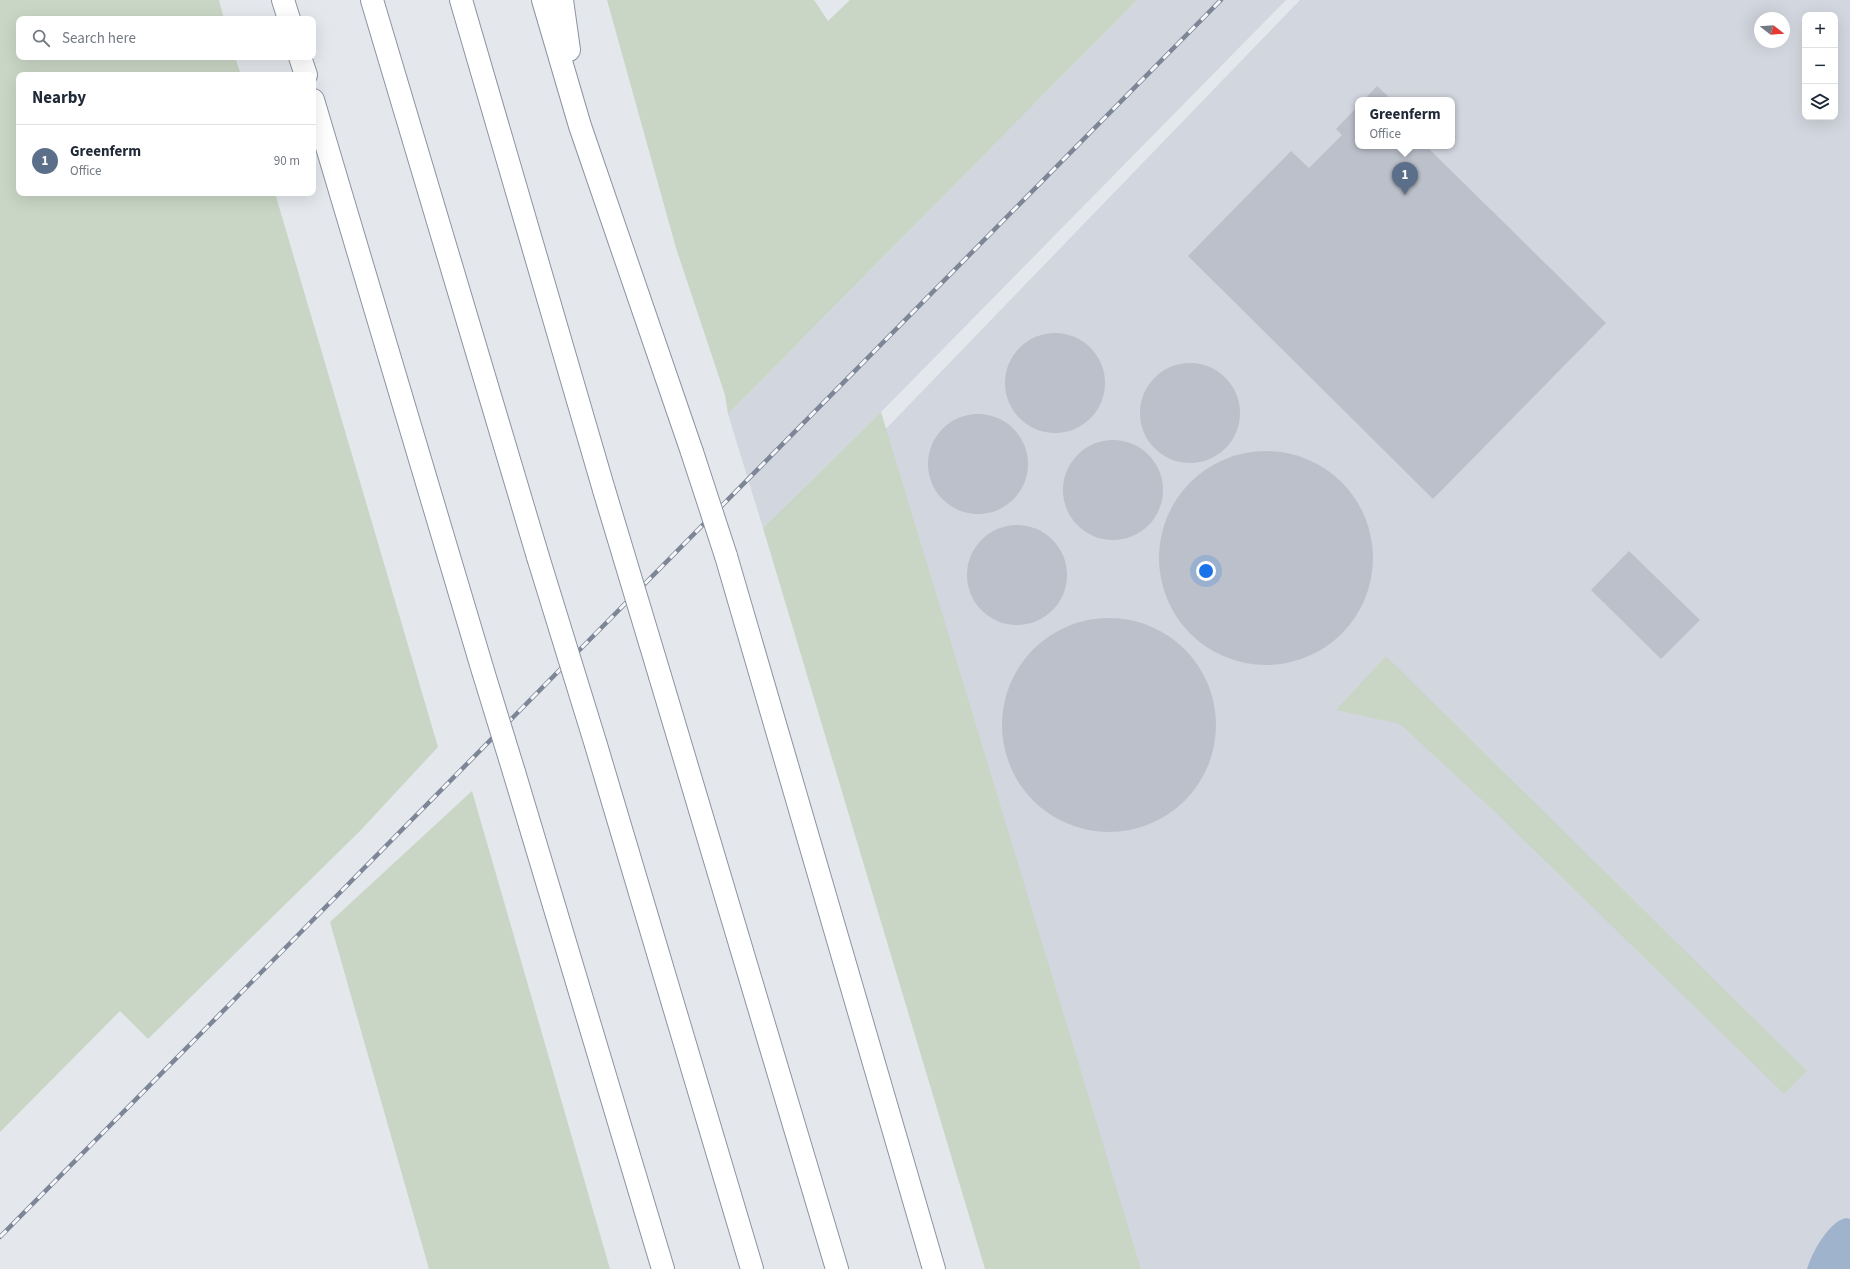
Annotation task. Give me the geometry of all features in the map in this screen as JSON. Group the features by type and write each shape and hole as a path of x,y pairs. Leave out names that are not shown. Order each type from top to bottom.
{"highway":[{"path":"283,0 288,16"},
{"path":"372,0 752,1269"},
{"path":"461,0 604,490 837,1269"},
{"path":"542,0 580,126 692,452 726,556 934,1269"},
{"path":"562,0 580,126"},
{"path":"301,60 305,72"},
{"path":"316,110 663,1269"}],"shaded area":[{"path":"1137,0 1286,0 881,412 763,528 728,414"},
{"path":"1300,0 1850,0 1850,1269 1079,1269 851,465"}],"green space":[{"path":"0,0 219,0 223,16 16,16 16,60 236,60 240,72 16,72 16,196 276,196 438,747 360,831 148,1039 120,1011 0,1132"},
{"path":"607,0 814,0 828,21 850,0 1137,0 728,414 725,395 676,248"},
{"path":"881,412 1141,1269 985,1269 763,528"},
{"path":"1386,656 1807,1071 1784,1094 1493,810 1400,724 1336,710"},
{"path":"472,791 610,1269 429,1269 330,922"}],"water":[{"path":"1846,1218 1850,1219 1850,1269 1807,1269 1812,1255 1827,1232 1833,1225"}],"building":[{"path":"1377,86 1389,97 1367,97"},
{"path":"1355,109 1355,149 1429,149 1606,323 1433,499 1188,256 1291,151 1309,168 1342,135 1336,129"},
{"path":"1055,333 1065,334 1083,341 1097,355 1104,373 1104,393 1097,411 1083,425 1065,432 1055,433 1045,432 1027,425 1013,411 1006,393 1005,383 1006,373 1013,355 1027,341 1045,334"},
{"path":"1190,363 1200,364 1218,371 1232,385 1239,403 1239,423 1232,441 1218,455 1200,462 1190,463 1180,462 1162,455 1148,441 1141,423 1140,413 1141,403 1148,385 1162,371 1180,364"},
{"path":"978,414 997,418 1014,428 1024,445 1028,464 1024,483 1014,500 997,510 978,514 959,510 942,500 932,483 928,464 932,445 942,428 959,418"},
{"path":"1113,440 1123,441 1141,448 1155,462 1162,480 1162,500 1155,518 1141,532 1123,539 1113,540 1103,539 1085,532 1071,518 1064,500 1063,490 1064,480 1071,462 1085,448 1103,441"},
{"path":"1266,451 1297,456 1316,464 1334,476 1348,490 1360,508 1368,527 1373,558 1368,589 1360,608 1348,626 1334,640 1316,652 1297,660 1266,665 1235,660 1216,652 1198,640 1184,626 1172,608 1164,589 1159,558 1164,527 1172,508 1184,490 1198,476 1216,464 1235,456"},
{"path":"1017,525 1027,526 1045,533 1059,547 1066,565 1066,585 1059,603 1045,617 1027,624 1017,625 1007,624 989,617 975,603 968,585 967,575 968,565 975,547 989,533 1007,526"},
{"path":"1629,551 1700,620 1661,659 1591,590"},
{"path":"1109,618 1130,620 1150,626 1168,636 1185,649 1198,666 1208,684 1214,704 1216,725 1214,746 1208,766 1198,784 1185,801 1168,814 1150,824 1130,830 1109,832 1088,830 1068,824 1050,814 1033,801 1020,784 1010,766 1004,746 1002,725 1004,704 1010,684 1020,666 1033,649 1050,636 1068,626 1088,620"}],"railway":[{"path":"0,1237 1221,0"}],"place":[{"name":"Greenferm","path":"1405,195"}]}
